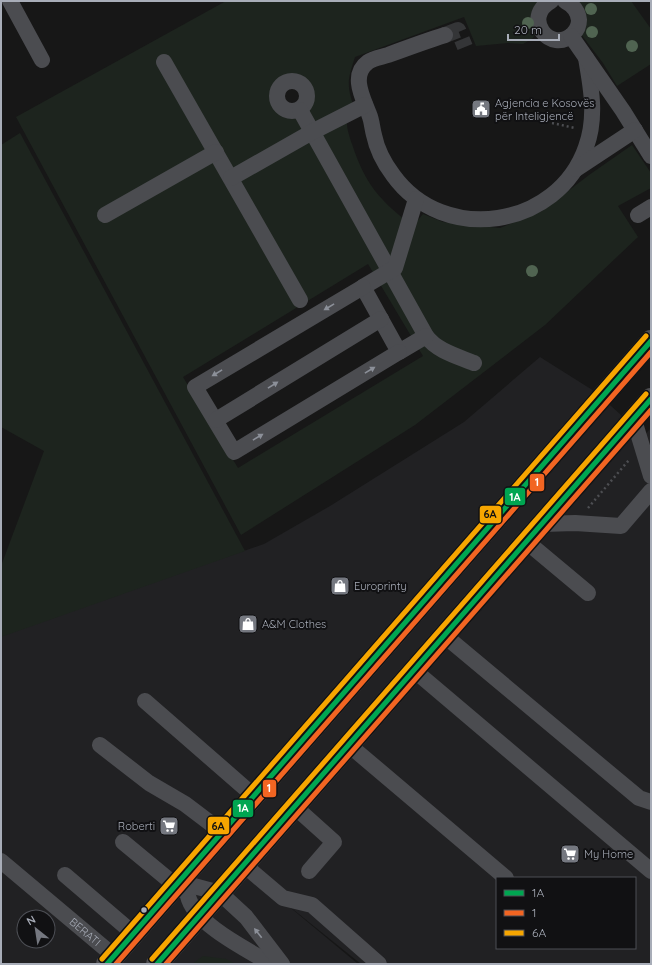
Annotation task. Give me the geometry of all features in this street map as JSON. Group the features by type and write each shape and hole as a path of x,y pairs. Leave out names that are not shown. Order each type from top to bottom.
{"highway":[{"path":"111,960 180,884 222,832 651,341"},
{"path":"157,964 527,542 645,410"}],"street":[{"path":"10,1 42,60"},
{"path":"551,1 542,8 539,15 538,21 542,32 553,39 566,39 577,29 579,23 576,9 565,1"},
{"path":"445,35 368,61 359,75 358,84 371,119 376,143 394,177 416,199 442,213 455,217 487,220 506,217 527,210 547,199 563,186 576,169 586,147 591,129 593,98 586,58"},
{"path":"571,36 624,111 651,156"},
{"path":"164,62 300,300"},
{"path":"231,178 312,132 365,106"},
{"path":"300,110 426,336 438,347 474,363"},
{"path":"576,169 635,130"},
{"path":"105,215 216,152"},
{"path":"416,199 395,268 195,386 234,452 426,336"},
{"path":"363,288 400,352"},
{"path":"216,420 380,318"},
{"path":"645,410 642,444 651,476"},
{"path":"543,524 620,526 651,491"},
{"path":"527,542 588,593"},
{"path":"445,636 639,798 651,802"},
{"path":"415,671 651,871"},
{"path":"145,701 254,796"},
{"path":"100,745 149,783 185,804 222,832"},
{"path":"349,745 505,877"},
{"path":"294,807 334,842 309,871"},
{"path":"123,842 180,884 199,916 227,938 271,964"},
{"name":"BERATI","path":"1,861 111,960"},
{"path":"244,865 283,898 312,905 379,964"},
{"path":"65,875 134,934"},
{"path":"180,884 220,892 246,917 282,964"}],"path":[{"path":"575,524 642,444"}],"shaded area":[{"path":"226,1 551,1 533,38 523,44 508,43 476,46 464,17 355,57 349,82 354,107 348,117 347,123 350,139 362,170 375,191 383,200 413,226 423,214 443,222 500,228 542,211 589,175 632,145 651,173 651,188 618,206 638,237 545,325 415,425 241,535 16,117","holes":["292,80 302,84 306,90 307,96 305,103 294,111 287,110 277,101 278,89 284,83","368,264 423,356 238,468 183,377"]},
{"path":"565,1 631,1 651,29 651,64 617,86 603,63 577,29"},
{"path":"20,133 245,551 1,637 1,566 44,451 1,427 1,145"},
{"path":"540,357 594,391 620,414 636,444 651,428 651,964 361,964 274,894 358,964 1,964 1,632 8,631 264,544 330,506 464,422"},
{"path":"203,956 226,959 236,964 192,964"}],"tunnel":[{"path":"445,35 458,30 465,47"}],"transit line":[{"name":"6A","path":"102,959 646,336"},
{"name":"1A","path":"107,964 651,341"},
{"name":"1","path":"116,964 651,352"},
{"name":"6A","path":"152,959 646,394"},
{"name":"1A","path":"157,964 651,399"},
{"name":"1","path":"166,964 651,410"}],"place":[{"name":"Agjencia e Kosovës për Inteligjencë","path":"481,109"},
{"name":"Europrinty","path":"340,586"},
{"name":"A&M Clothes","path":"248,624"},
{"name":"Roberti","path":"169,826"},
{"name":"My Home","path":"570,854"}]}
